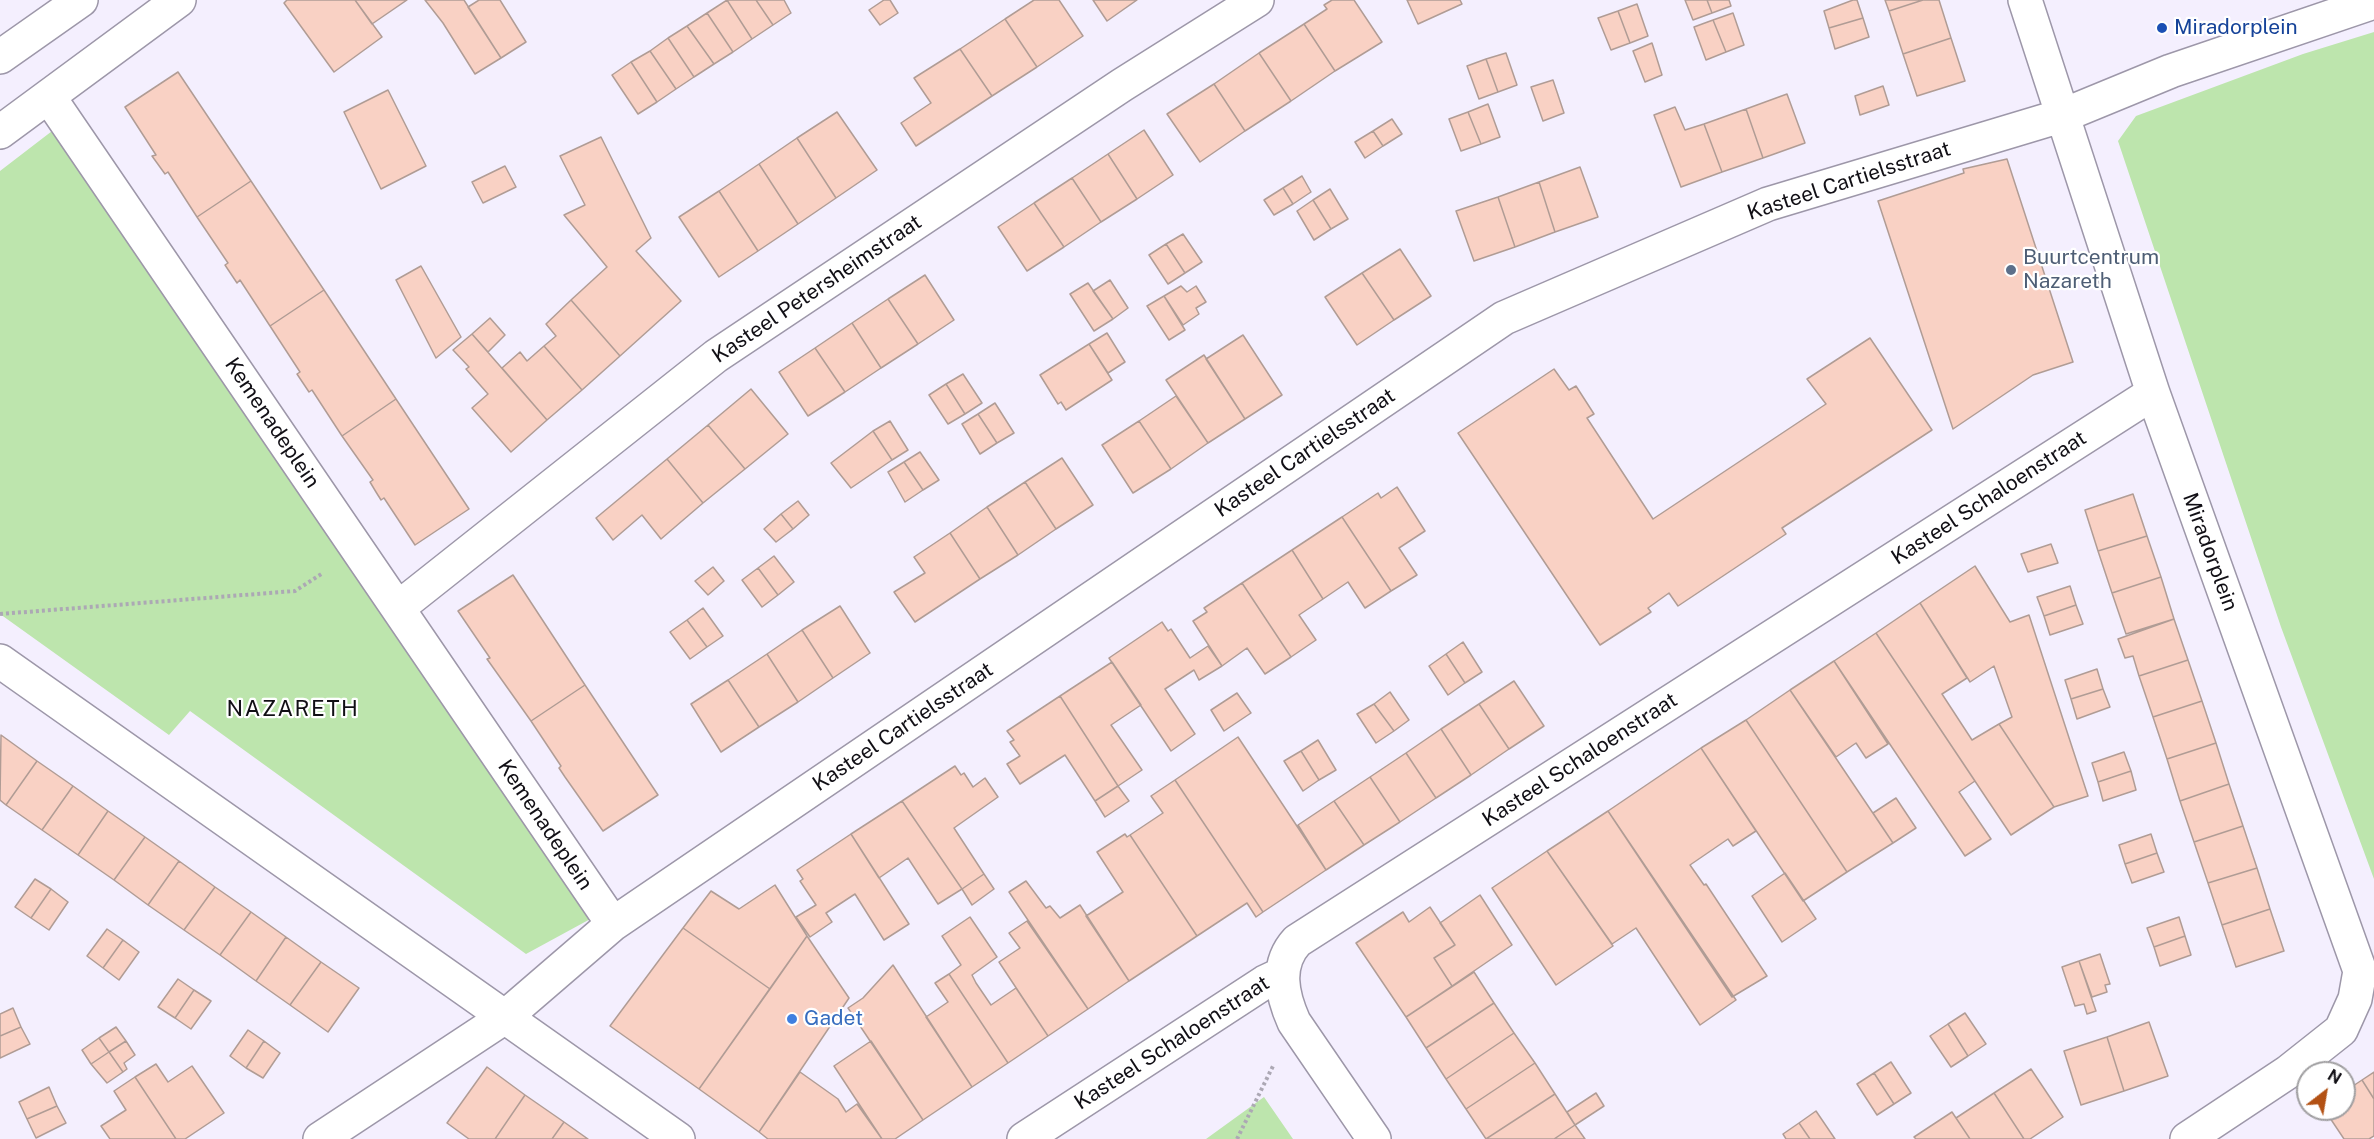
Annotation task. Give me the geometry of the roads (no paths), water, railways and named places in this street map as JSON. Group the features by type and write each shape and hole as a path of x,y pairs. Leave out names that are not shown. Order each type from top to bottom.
{"street":[{"path":"0,57 81,0"},
{"path":"0,132 179,0"},
{"name":"Kasteel Petersheimstraat","path":"398,608 716,356 1122,85 1257,0"},
{"name":"Miradorplein","path":"2025,0 2153,393 2367,972"},
{"path":"2064,115 2171,71 2374,3"},
{"name":"Kemenadeplein","path":"49,97 613,924"},
{"name":"Kasteel Cartielsstraat","path":"613,924 1504,318 1768,204 2064,115"},
{"name":"Kasteel Schaloenstraat","path":"1024,1139 1265,982 1282,974 1284,960 1297,942 2153,393"},
{"path":"0,661 678,1139"},
{"path":"320,1139 505,1017 613,924"},
{"path":"2187,1139 2288,1072 2341,1030 2367,972"},
{"path":"1282,974 1286,1005 1294,1022 1374,1139"}],"place":[{"name":"Miradorplein","path":"2162,28"},
{"name":"Buurtcentrum Nazareth","path":"2011,270"},
{"name":"Gadet","path":"792,1019"}],"district":[{"name":"NAZARETH","path":"293,709"}]}
